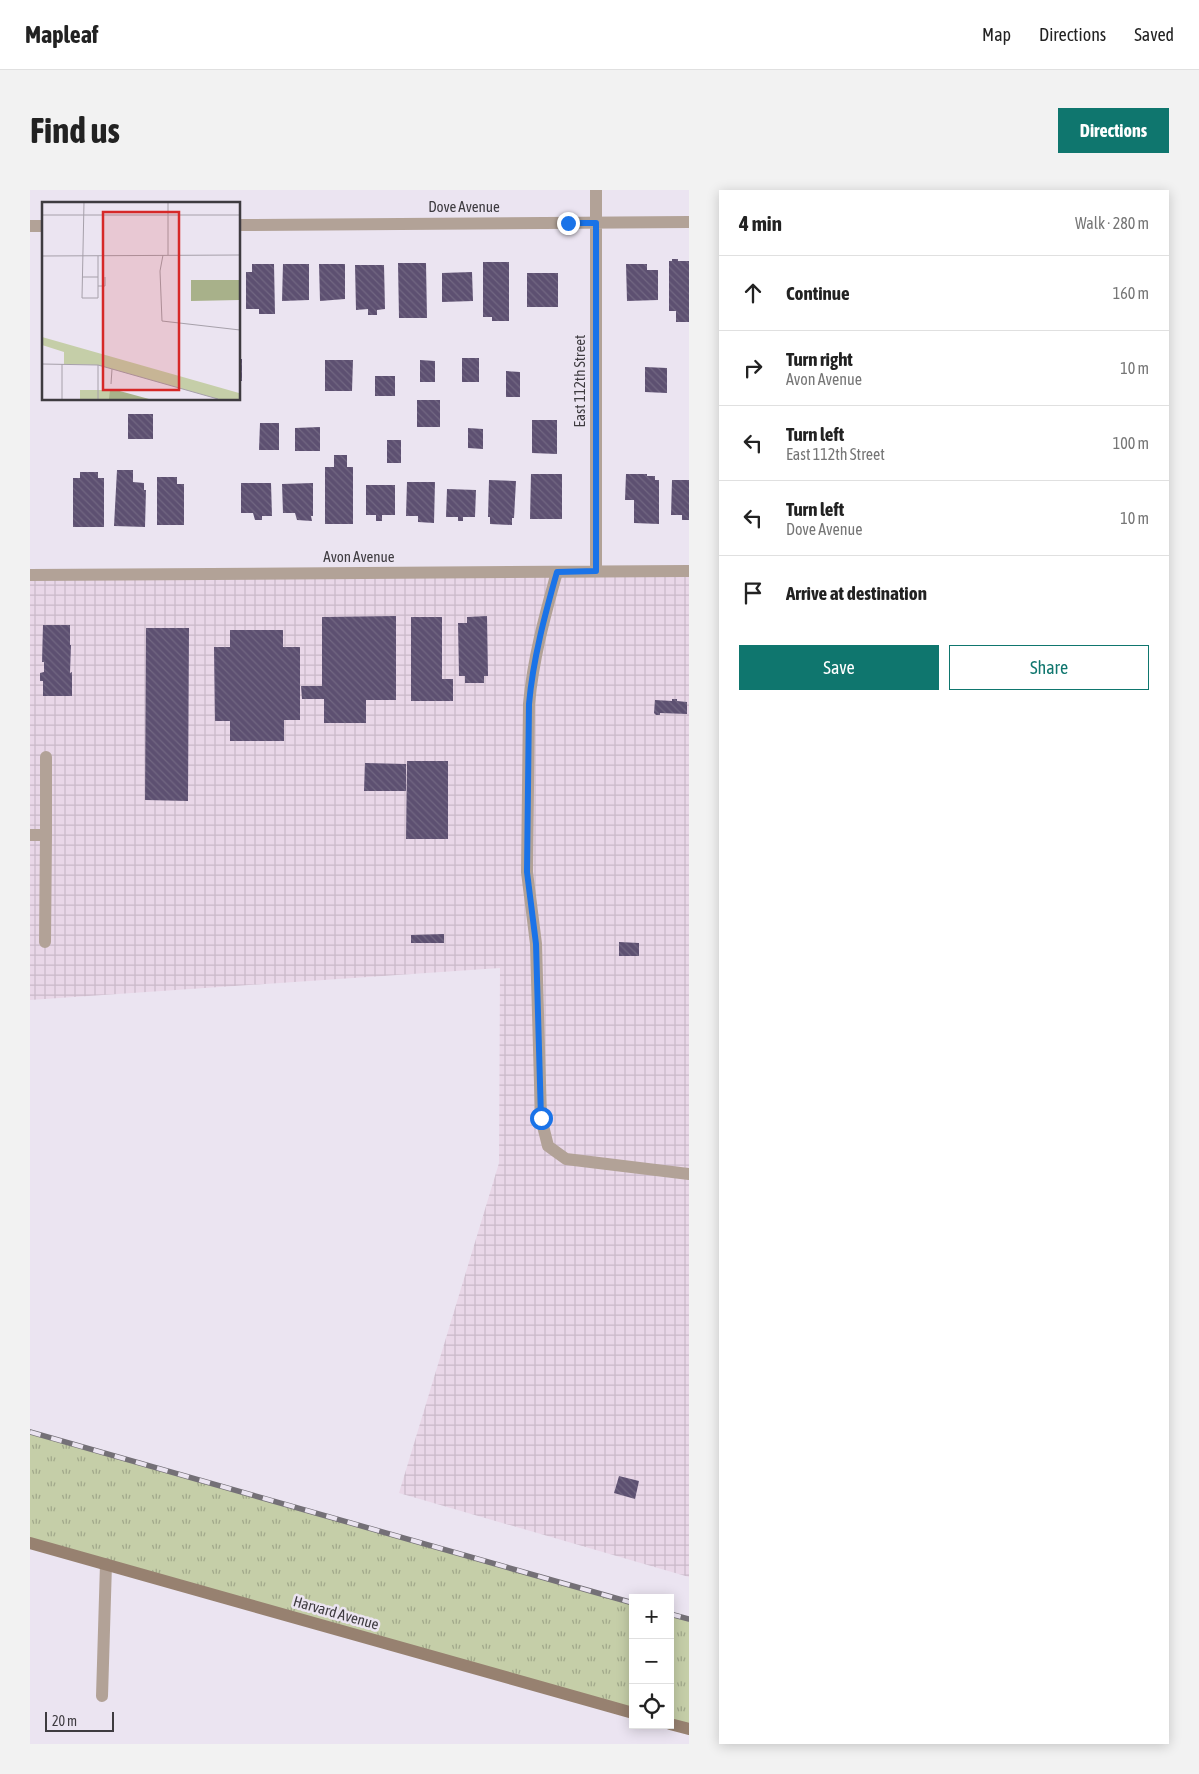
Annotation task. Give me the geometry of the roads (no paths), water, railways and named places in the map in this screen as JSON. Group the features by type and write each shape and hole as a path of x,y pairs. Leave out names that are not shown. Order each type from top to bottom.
{"main road":[{"name":"Harvard Avenue","path":"30,1543 629,1712"},
{"path":"674,1725 689,1729"}],"street":[{"name":"East 112th Street","path":"596,190 596,571"},
{"name":"Dove Avenue","path":"240,225 689,222"},
{"name":"Avon Avenue","path":"30,575 689,571"},
{"path":"557,572 540,638 531,682 529,704 527,872 537,971 541,1118 548,1146 566,1159 689,1174"},
{"path":"45,942 46,758"},
{"path":"30,835 46,835"},
{"path":"102,1696 106,1564"}],"railway":[{"path":"30,1432 629,1602"},
{"path":"674,1615 689,1619"}]}
